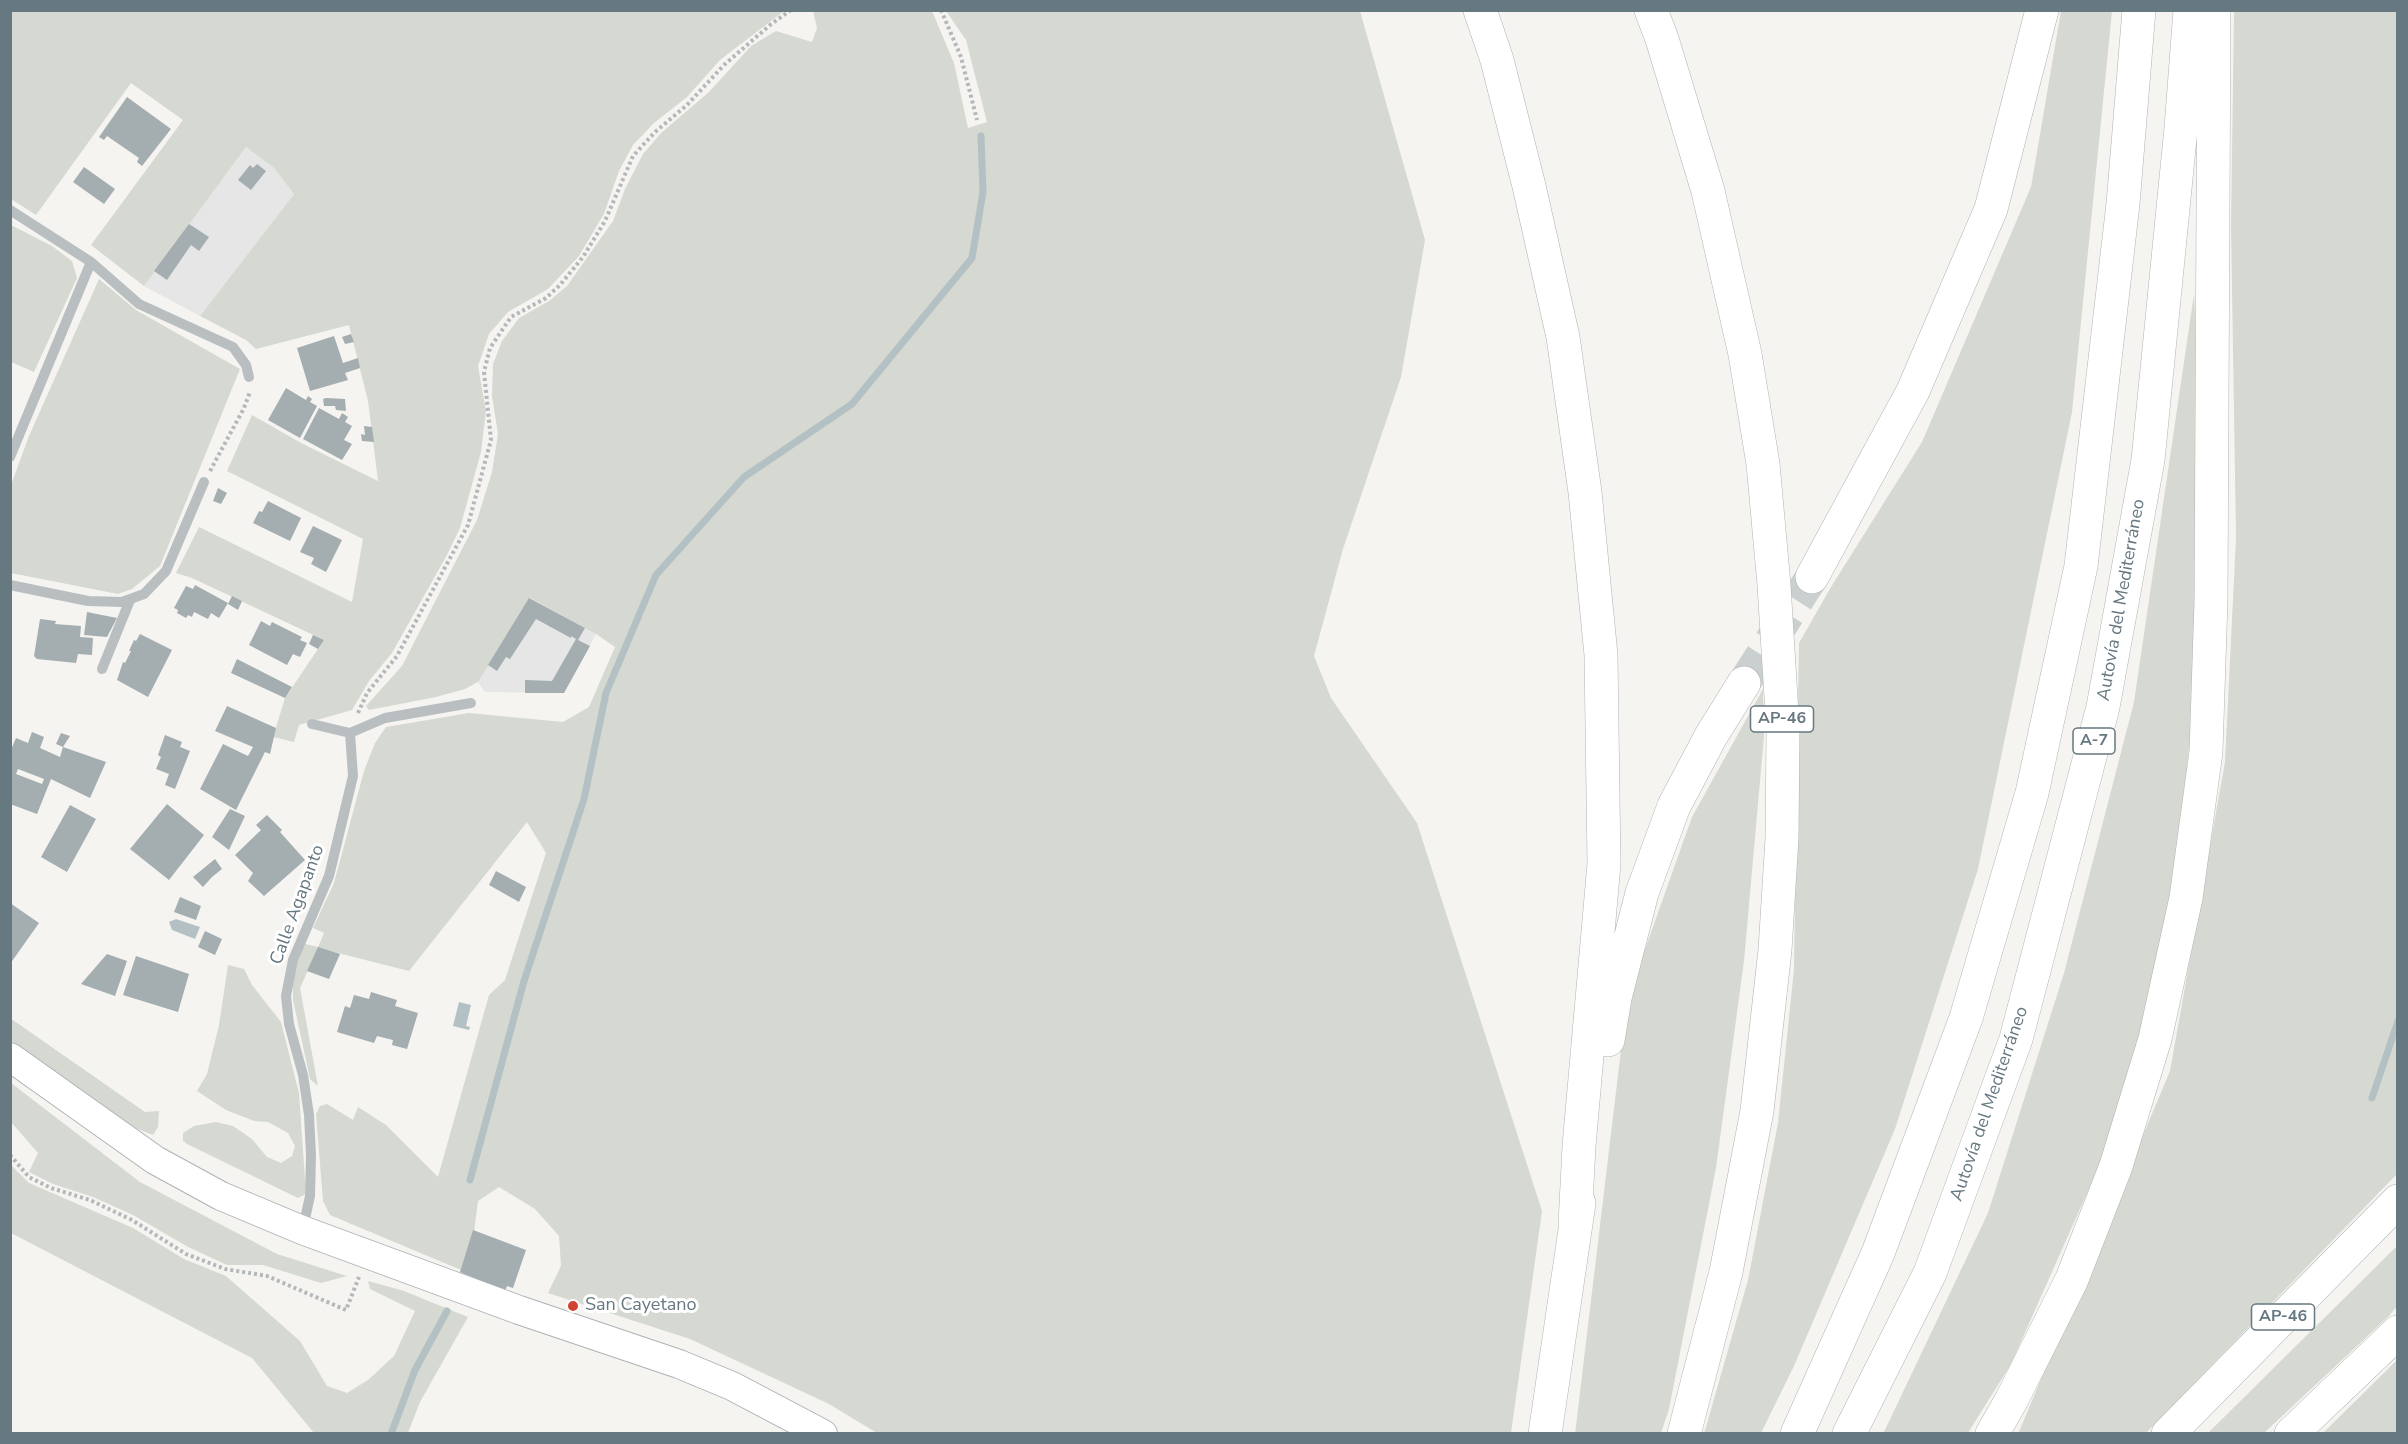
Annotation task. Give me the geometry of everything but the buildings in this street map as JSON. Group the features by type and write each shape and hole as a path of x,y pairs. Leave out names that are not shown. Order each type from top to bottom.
{"highway":[{"path":"1480,10 1497,60 1526,174 1563,337 1585,492 1601,655 1604,864 1579,1146 1575,1224"},
{"name":"AP-46","path":"1651,10 1662,39 1707,191 1745,354 1763,464 1774,585 1783,730 1782,838 1777,917 1757,1111 1726,1272 1684,1434"},
{"path":"1812,577 1913,391 1991,209 2042,10"},
{"name":"A-7","path":"1797,1434 1878,1253 1966,1018 2032,793 2081,566 2123,204 2139,10"},
{"name":"Autovía del Mediterráneo","path":"1849,1434 1930,1273 2016,1040 2103,707 2148,460 2190,10"},
{"path":"1992,1434 2072,1279 2116,1166 2155,1039 2186,898 2206,752 2210,613 2214,10"},
{"path":"1545,1434 1575,1224 1591,1153 1615,998 1642,893 1674,806 1711,736 1744,683"},
{"name":"AP-46","path":"2168,1434 2397,1201"},
{"path":"2291,1434 2397,1332"}],"main road":[{"path":"10,1057 155,1160 221,1196 302,1230 519,1310 679,1364 732,1386 823,1434"}],"street":[{"path":"10,210 91,262 139,304 233,347 246,365 249,377"},
{"path":"10,457 91,262"},
{"path":"10,585 88,600 130,600 144,594 166,571 204,482"},
{"path":"102,669 130,600"},
{"path":"312,724 350,733 385,718 471,703"},
{"name":"Calle Agapanto","path":"302,1230 310,1196 309,1115 303,1074 289,1024 286,996 293,960 329,876 344,821 353,776 350,733"}],"path":[{"path":"350,733 367,693 398,656 468,525 491,440 484,372 490,348 511,317 546,298 561,285 583,257 605,221 633,156 655,132 687,105 724,65 791,10"},
{"path":"941,10 962,57 977,120"},
{"path":"204,482 244,408 251,390 249,377"},
{"path":"10,1155 29,1177 51,1188 90,1200 132,1220 186,1254 225,1269 267,1276 346,1310 368,1254"}],"shaded area":[{"path":"10,11 784,11 720,60 687,97 654,123 633,145 619,171 604,214 579,256 548,289 508,312 489,334 478,366 486,411 481,452 460,528 392,653 369,681 352,710 299,725 294,742 273,737 285,698 324,640 192,578 176,573 199,527 352,602 363,539 227,471 252,415 303,444 378,481 368,401 349,325 256,349 246,340 200,316 294,194 274,168 246,147 144,286 91,245 183,120 131,83 36,215 11,199"},
{"path":"813,11 932,11 954,63 968,128 987,122 966,40 946,11 1360,11 1425,240 1401,377 1343,549 1314,656 1331,698 1417,823 1542,1211 1511,1433 877,1433 829,1404 690,1339 548,1293 561,1266 559,1236 535,1209 499,1187 478,1201 474,1232 461,1270 330,1215 323,1201 316,1114 320,1106 327,1104 353,1120 358,1107 386,1125 438,1177 489,995 505,980 546,853 527,822 409,971 318,948 300,988 318,1086 310,1079 293,1000 293,983 305,944 318,947 324,933 313,928 334,883 364,771 375,743 386,727 469,713 563,722 589,707 615,647 530,598 478,682 465,689 436,697 369,710 366,706 402,666 477,520 492,472 498,434 492,396 493,364 502,341 519,318 549,301 567,286 613,221 625,189 643,154 661,133 709,92 751,46 776,31 812,42 817,28"},
{"path":"2061,11 2112,11 2072,412 1978,869 1895,1129 1794,1366 1761,1433 1704,1434 1748,1280 1778,1123 1794,969 1799,643 1831,587 1922,442 2031,187"},
{"path":"2234,11 2397,11 2397,1174 2146,1433 2018,1434 2170,1071 2225,762 2236,538 2231,226"},
{"path":"246,147 274,168 294,194 200,316 144,286"},
{"path":"11,225 52,246 72,261 77,278 34,372 11,362"},
{"path":"99,279 136,310 240,369 160,566 132,589 118,594 11,573 11,485 29,436"},
{"path":"2194,294 2200,438 2194,701 2171,913 2112,1137 2011,1364 1968,1433 1883,1434 1988,1213 2064,973 2134,702"},
{"path":"529,598 596,634 564,693 485,692 478,682"},
{"path":"1763,689 1764,736 1744,961 1716,1168 1669,1409 1661,1433 1575,1434 1627,1000 1692,817"},
{"path":"176,919 200,927 195,939 172,930 169,922"},
{"path":"228,965 244,969 252,985 281,1022 299,1093 306,1194 298,1198 183,1141 183,1133 194,1126 216,1122 233,1126 252,1139 267,1157 281,1163 292,1156 295,1146 288,1133 268,1122 254,1121 226,1110 197,1091 207,1074 219,1025"},
{"path":"459,1002 471,1005 466,1026 470,1027 469,1030 453,1026"},
{"path":"10,1018 145,1112 159,1111 158,1127 153,1135 135,1128 11,1041"},
{"path":"11,1083 140,1182 277,1254 347,1276 321,1283 263,1265 227,1265 188,1247 133,1215 93,1197 53,1184 29,1172 38,1153 11,1122"},
{"path":"11,1165 29,1183 133,1228 184,1259 226,1276 300,1341 327,1386 347,1393 368,1380 394,1356 415,1311 370,1289 368,1281 404,1291 468,1317 420,1402 408,1433 314,1433 252,1358 11,1233"},
{"path":"2397,1246 2397,1306 2389,1316 2264,1433 2208,1433"},
{"path":"2397,1360 2397,1433 2323,1433"}],"waterway":[{"path":"470,1180 524,981 584,799 606,693 656,575 744,477 852,404 972,258 983,192 981,136"},
{"path":"2372,1098 2398,1021"},
{"path":"391,1434 415,1370 447,1311"}],"tunnel":[{"path":"1744,683 1812,577"}],"place":[{"name":"San Cayetano","path":"573,1306"}]}
